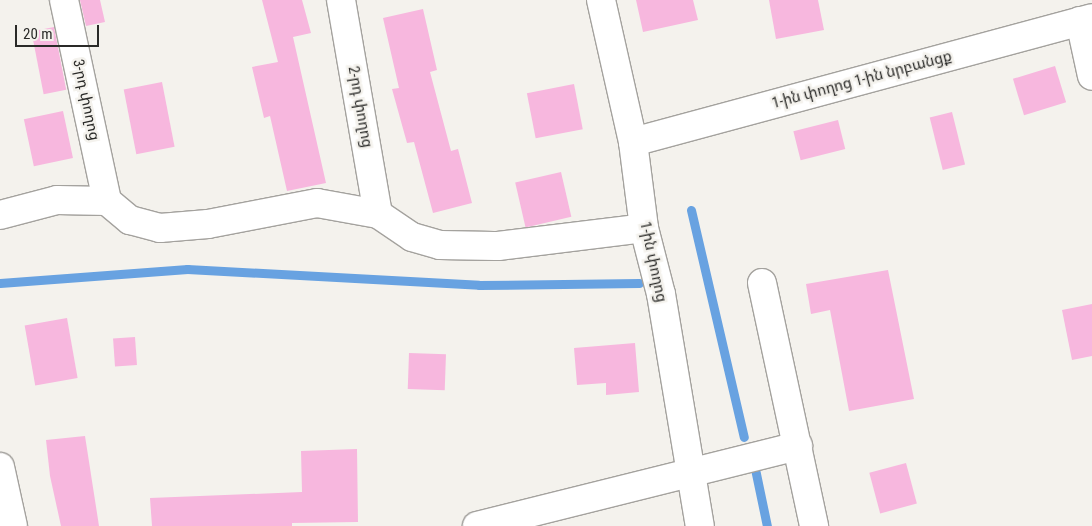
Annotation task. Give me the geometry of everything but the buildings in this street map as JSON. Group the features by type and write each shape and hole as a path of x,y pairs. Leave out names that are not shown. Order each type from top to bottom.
{"street":[{"name":"3-րդ փողոց","path":"64,0 107,201"},
{"name":"2-րդ փողոց","path":"341,0 378,214"},
{"name":"1-ին փողոց","path":"600,0 633,142 644,228 661,294 689,474 700,526"},
{"path":"1086,19 1092,76"},
{"name":"1-ին փողոց 1-ին նրբանցք","path":"633,142 1086,19"},
{"path":"0,215 57,200 107,201 130,220 160,228 208,224 317,202 378,214 412,237 440,245 498,246 644,228"},
{"path":"762,283 814,526"},
{"path":"477,526 798,446"},
{"path":"0,467 13,526"}],"waterway":[{"path":"691,210 744,437"},
{"path":"0,283 187,269 479,285 639,283"},
{"path":"754,464 767,526"}]}
